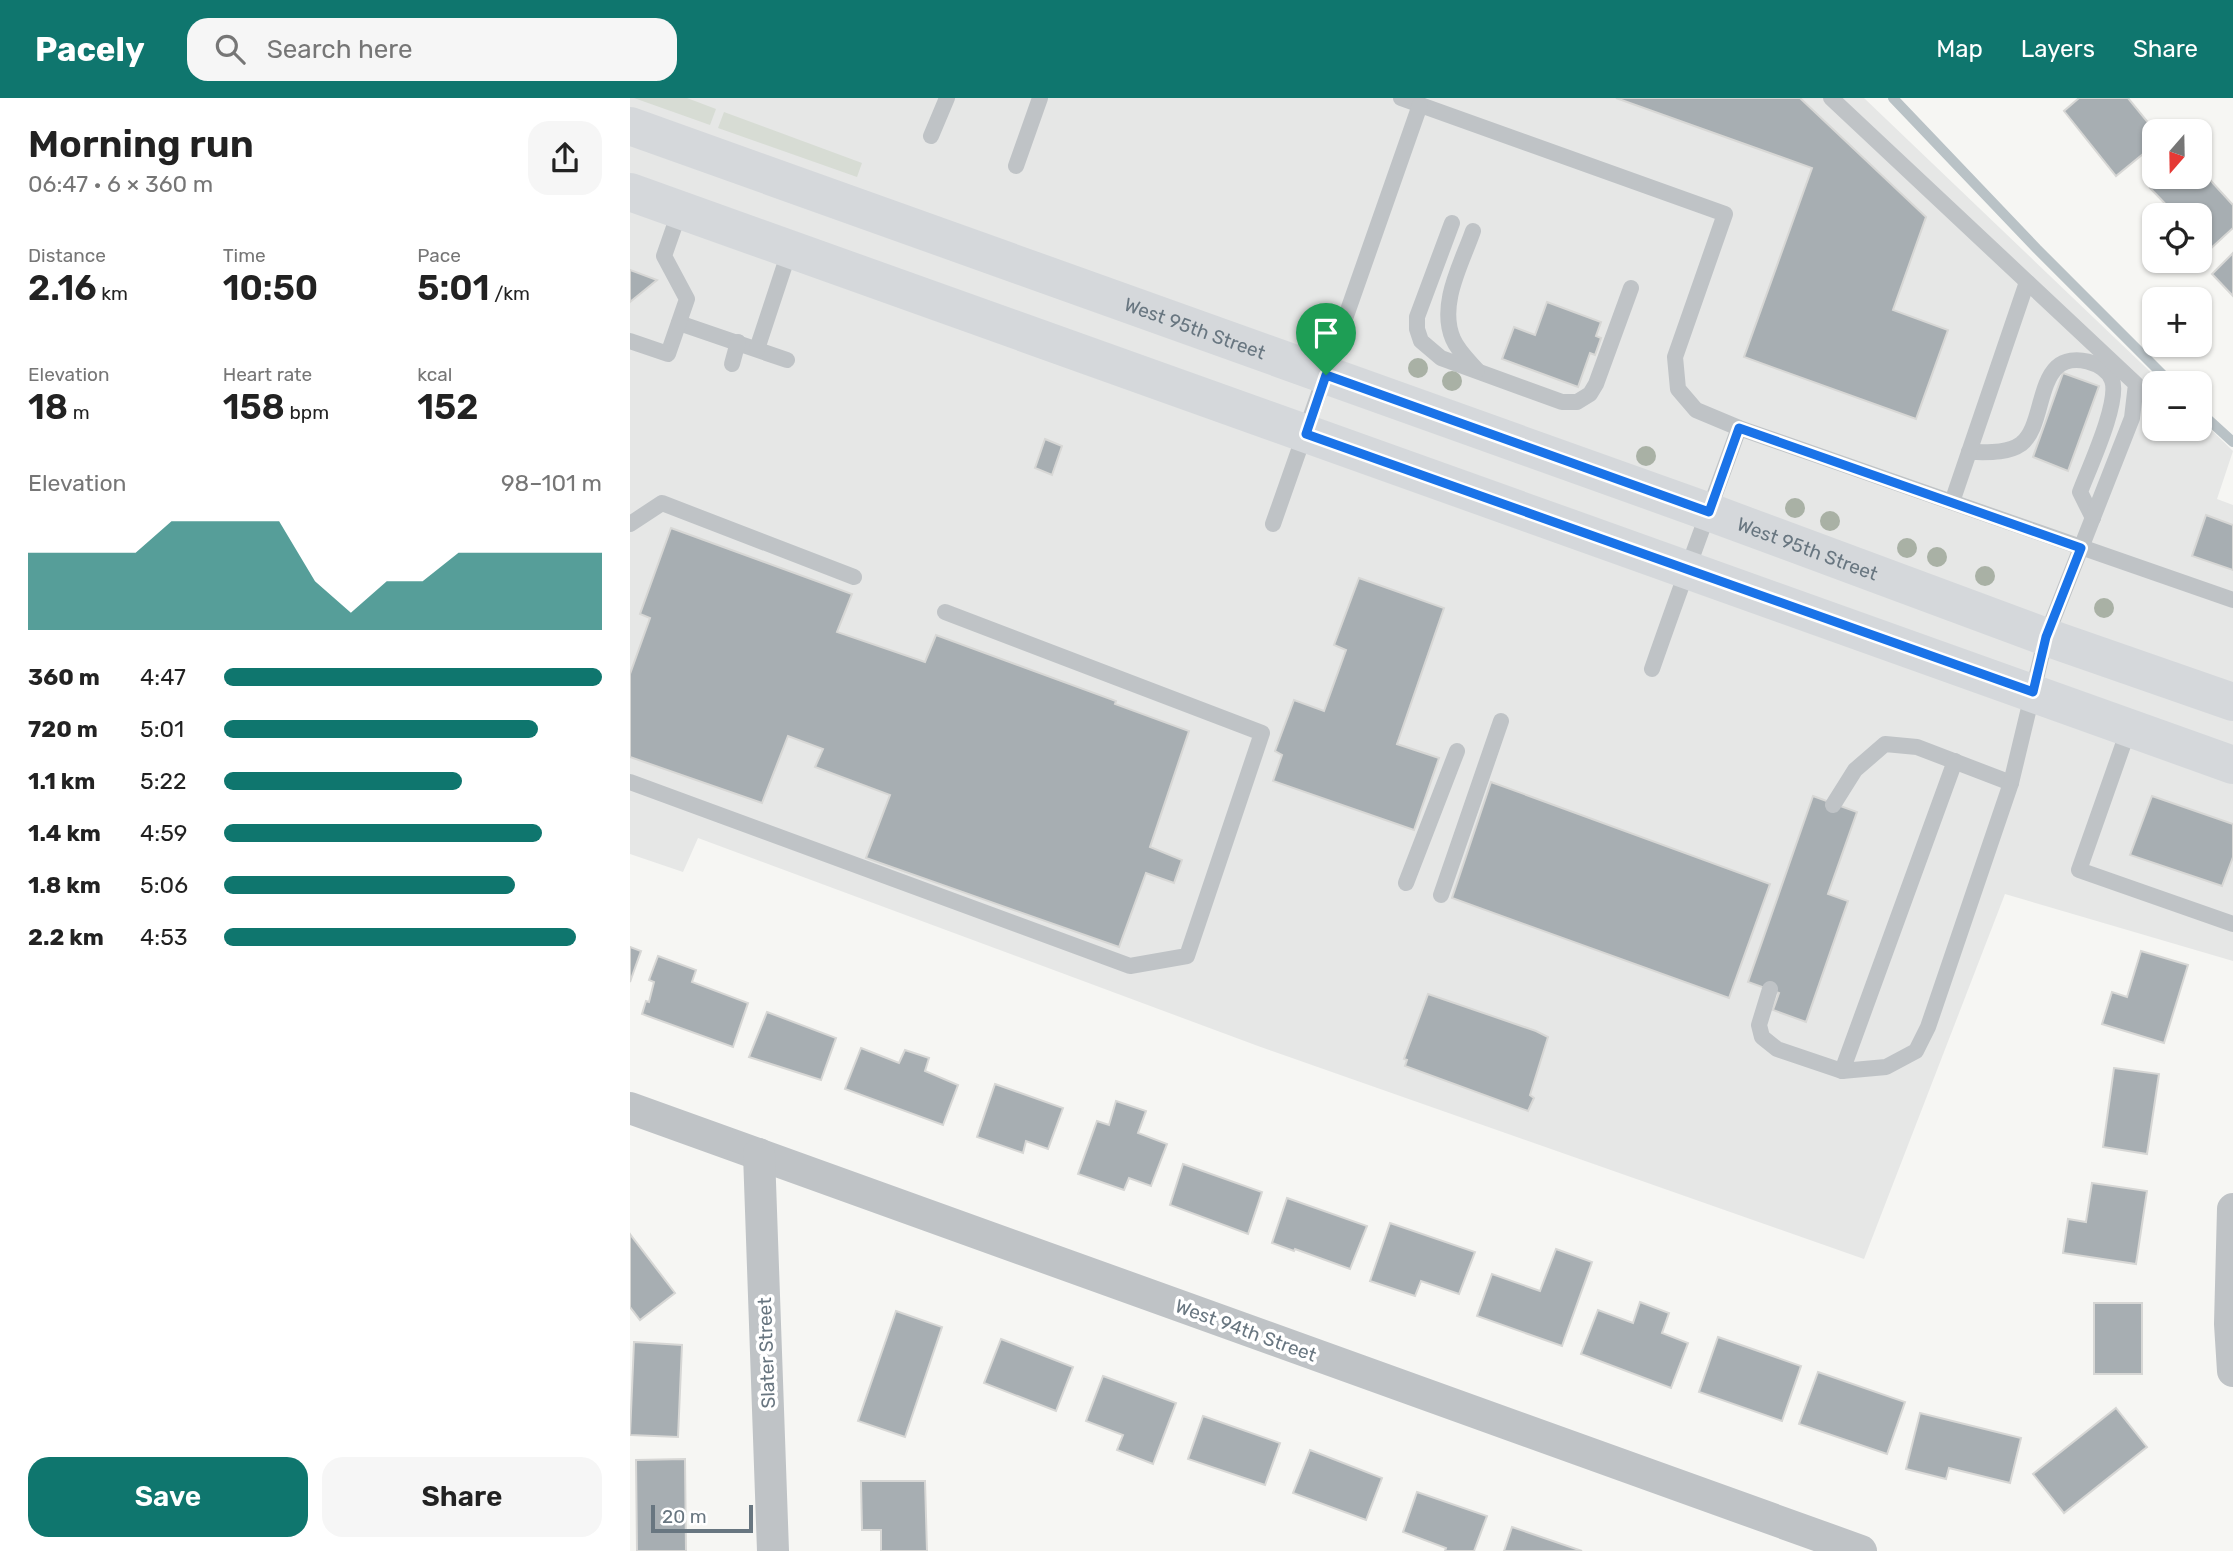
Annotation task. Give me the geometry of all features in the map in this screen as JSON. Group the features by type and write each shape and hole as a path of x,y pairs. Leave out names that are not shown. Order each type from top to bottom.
{"main road":[{"name":"West 95th Street","path":"630,126 2233,702"},
{"path":"630,192 2233,765"}],"street":[{"name":"West 94th Street","path":"630,1108 1861,1551"},
{"name":"Slater Street","path":"759,1154 773,1551"},
{"path":"2233,1209 2230,1324 2233,1371"}],"lane":[{"path":"932,136 947,98"},
{"path":"1016,166 1040,98"},
{"path":"1401,98 1725,214 1675,357 1678,389 1696,410 1739,428 2233,600"},
{"path":"1770,989 1759,1025 1762,1037 1777,1049 1842,1070 1857,1071 1886,1067 1916,1051 1928,1027 2011,783 2046,637 2132,418 2136,384 1831,98"},
{"path":"1273,524 1420,105"},
{"path":"630,341 668,354 680,323 687,299 664,256 680,210"},
{"path":"1452,223 1417,317 1417,329 1421,341 1441,358 1479,372 1562,402 1577,402 1590,394 1596,384 1631,288"},
{"path":"1474,231 1452,289 1449,314 1453,339 1479,372"},
{"path":"757,349 790,249"},
{"path":"1952,502 2027,282"},
{"path":"680,323 787,360"},
{"path":"732,364 738,342"},
{"path":"1969,452 1994,453 2022,443 2029,432 2049,378 2057,367 2067,361 2076,360 2101,368 2112,379 2114,399 2080,492 2093,518"},
{"path":"1652,669 1739,428"},
{"path":"630,524 662,503 854,577"},
{"path":"630,782 1130,966 1187,956 1262,733 944,612"},
{"path":"1441,895 1501,720"},
{"path":"2129,728 2079,870 2233,923"},
{"path":"1833,805 1855,770 1885,744 1917,747 2011,783"},
{"path":"1406,883 1457,751"},
{"path":"1842,1070 1955,761"}],"shaded area":[{"path":"630,98 1864,98 2149,371 2142,371 2142,441 2212,441 2212,431 2233,451 2217,499 2233,505 2233,961 2005,894 1864,1259 1258,1046 698,838 683,872 630,854"},
{"path":"634,98 687,98 716,109 710,125"},
{"path":"724,112 862,163 857,177 718,128"}],"building":[{"path":"1616,98 1800,98 1926,217 1893,310 1948,330 1916,419 1744,357 1812,168"},
{"path":"2079,98 2128,98 2145,119 2142,119 2142,155 2116,176 2064,111"},
{"path":"2212,182 2233,205 2233,228 2212,247 2212,203 2164,203 2151,189 2212,189"},
{"path":"2233,253 2233,296 2212,274"},
{"path":"630,270 657,280 630,302"},
{"path":"1547,302 1601,322 1596,336 1601,338 1595,355 1590,353 1578,387 1502,359 1514,327 1535,335"},
{"path":"2063,373 2099,386 2068,471 2033,457"},
{"path":"1045,439 1062,446 1052,475 1035,468"},
{"path":"2206,515 2233,525 2233,570 2192,556"},
{"path":"671,528 852,594 837,632 925,662 936,635 1116,701 1115,704 1189,731 1150,847 1182,860 1174,883 1146,873 1119,947 866,858 890,795 815,767 823,749 788,736 762,803 630,757 630,674 650,618 640,614"},
{"path":"1359,578 1444,608 1397,744 1439,758 1414,830 1273,781 1282,755 1275,751 1294,700 1324,711 1346,650 1334,645"},
{"path":"1491,782 1770,884 1729,998 1452,898"},
{"path":"1813,796 1857,812 1828,894 1848,901 1806,1022 1773,1010 1779,993 1748,982"},
{"path":"2152,796 2233,824 2233,857 2222,886 2130,855"},
{"path":"630,947 641,951 630,982"},
{"path":"2141,951 2188,965 2164,1043 2102,1024 2112,992 2127,997"},
{"path":"658,956 696,970 692,982 748,1003 733,1047 642,1014 646,1001 649,1002 654,982 649,980"},
{"path":"1428,994 1548,1037 1530,1095 1534,1098 1528,1111 1405,1066 1407,1060 1404,1059"},
{"path":"767,1012 836,1038 821,1080 749,1057"},
{"path":"861,1048 899,1063 905,1050 929,1058 925,1071 958,1085 943,1125 845,1089"},
{"path":"2114,1068 2159,1074 2147,1154 2103,1147"},
{"path":"995,1084 1063,1108 1048,1149 1026,1141 1023,1153 977,1137"},
{"path":"1116,1101 1146,1111 1138,1133 1167,1144 1151,1186 1129,1178 1124,1190 1078,1174 1097,1121 1109,1125"},
{"path":"1183,1164 1262,1192 1248,1234 1170,1205"},
{"path":"2092,1183 2147,1191 2136,1264 2063,1253 2068,1219 2086,1222"},
{"path":"1287,1198 1367,1226 1350,1269 1272,1243"},
{"path":"1390,1223 1475,1252 1459,1294 1421,1281 1415,1296 1370,1281"},
{"path":"630,1234 675,1293 640,1320 630,1307"},
{"path":"1556,1249 1592,1262 1562,1346 1477,1316 1492,1274 1540,1291"},
{"path":"1640,1302 1669,1313 1662,1333 1688,1343 1671,1388 1581,1354 1598,1310 1633,1323"},
{"path":"2094,1303 2142,1303 2142,1374 2094,1374"},
{"path":"896,1311 942,1327 905,1437 858,1421"},
{"path":"1718,1337 1801,1366 1782,1421 1699,1392"},
{"path":"1001,1339 1073,1367 1056,1411 984,1383"},
{"path":"634,1342 682,1345 678,1437 630,1435"},
{"path":"1818,1372 1905,1402 1887,1454 1799,1424"},
{"path":"1103,1376 1176,1403 1153,1464 1117,1450 1123,1435 1086,1421"},
{"path":"2116,1408 2147,1447 2064,1513 2033,1474"},
{"path":"1920,1413 2021,1438 2010,1483 1949,1468 1946,1479 1906,1469"},
{"path":"1203,1416 1280,1443 1265,1485 1188,1459"},
{"path":"1310,1450 1382,1478 1366,1520 1293,1493"},
{"path":"685,1459 686,1551 637,1551 636,1460"},
{"path":"861,1481 925,1481 927,1551 881,1551 881,1530 862,1530"},
{"path":"1417,1492 1487,1516 1474,1551 1445,1551 1446,1548 1403,1532"},
{"path":"1512,1527 1582,1551 1504,1551"}],"waterway":[{"path":"1893,98 2037,249 2159,371"},
{"path":"2212,423 2233,442"}],"route":[{"path":"1326,375 1709,512 1739,428 2081,548 2046,637 2033,692 1306,434 1326,375"}]}
